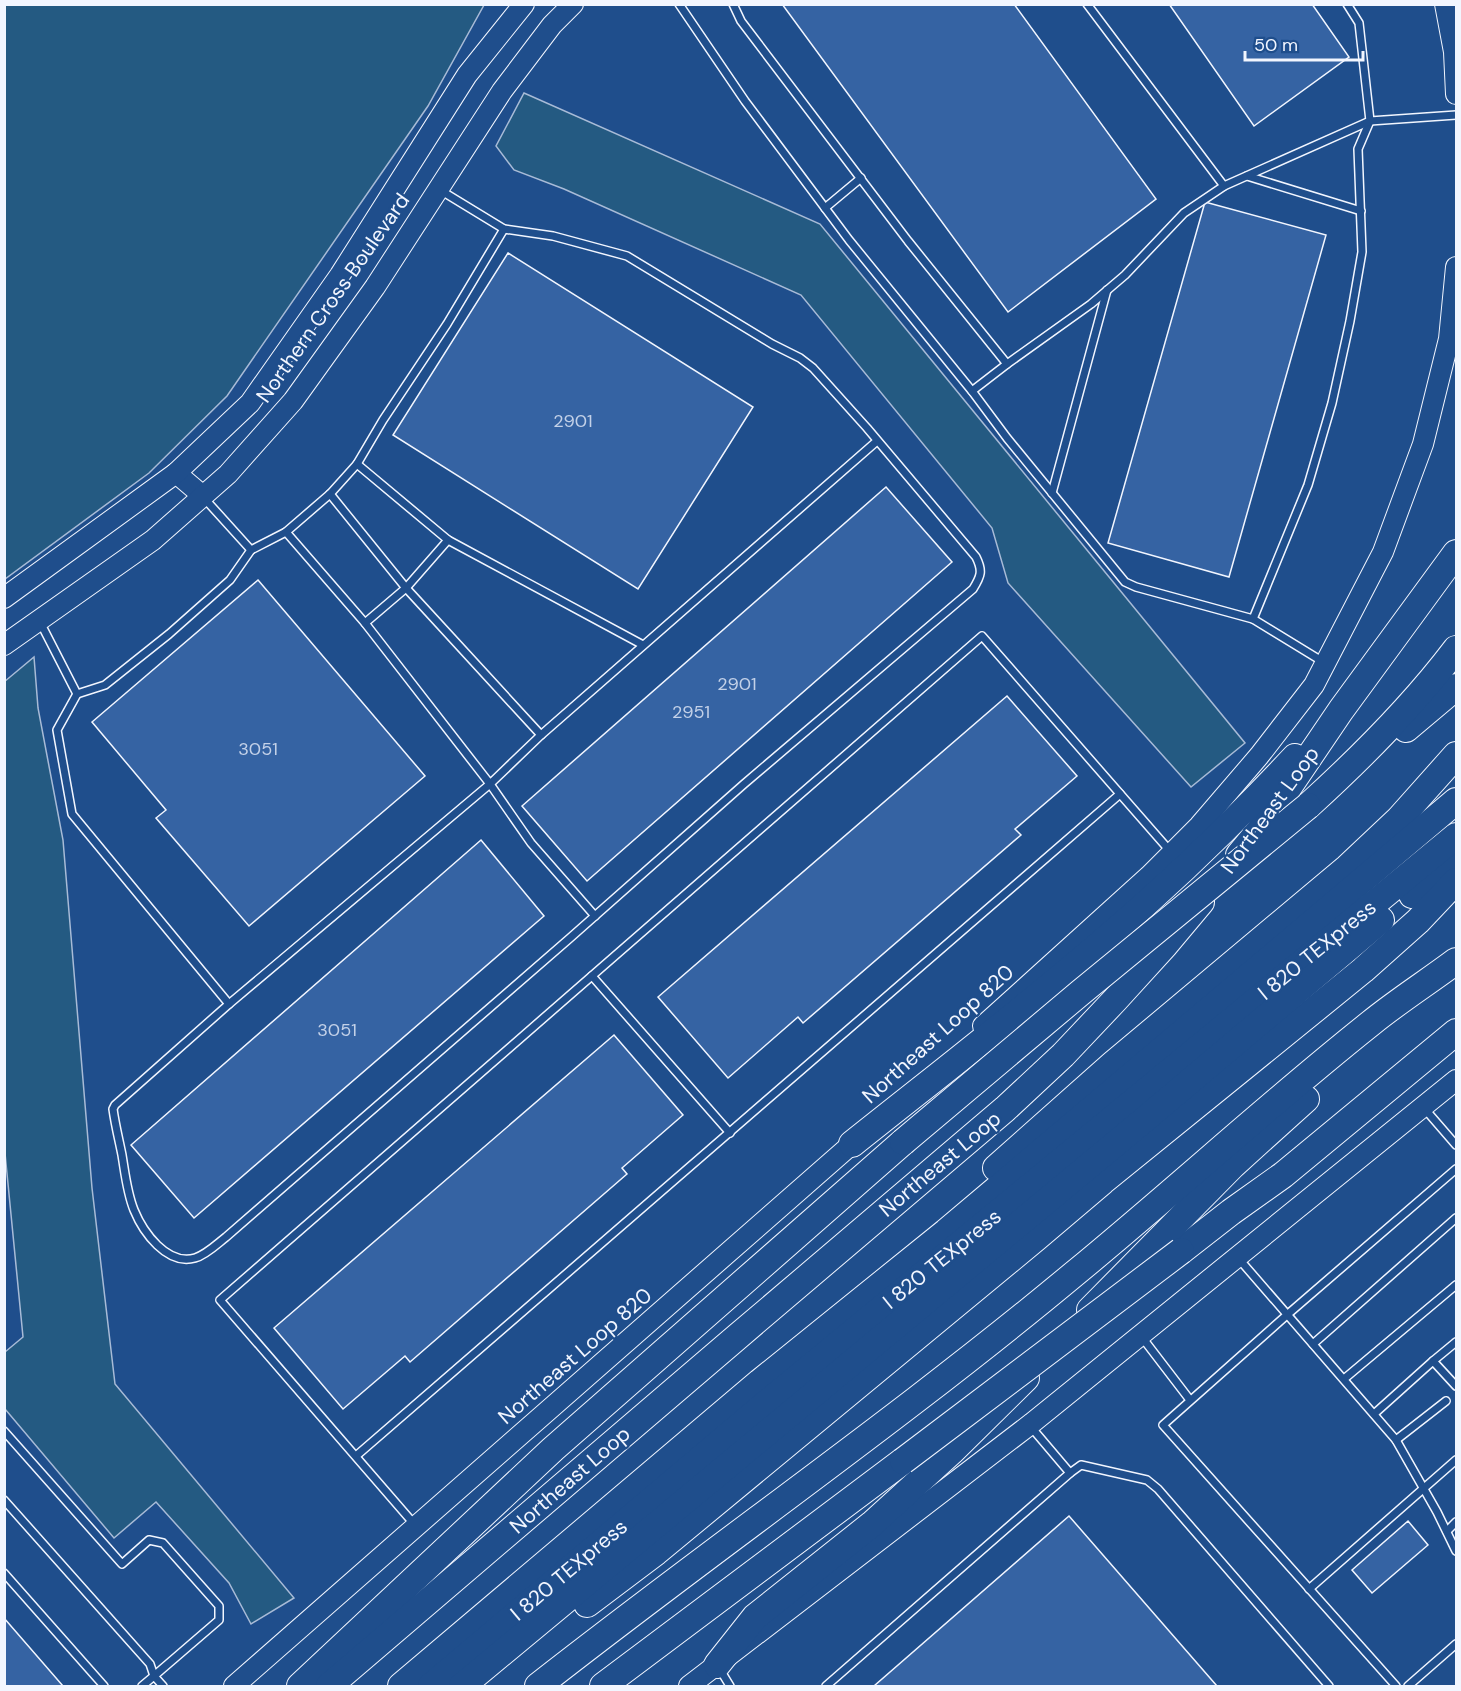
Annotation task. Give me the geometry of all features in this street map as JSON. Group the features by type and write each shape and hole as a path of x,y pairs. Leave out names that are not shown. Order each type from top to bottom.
{"highway":[{"name":"Northeast Loop","path":"329,1686 1005,1109 1063,1055 1165,945 1259,831 1341,710 1456,553"},
{"path":"1308,806 1392,725 1430,684 1456,649"},
{"path":"300,1686 553,1449 903,1142 1080,993 1456,687"},
{"path":"852,1144 991,1034 1103,941 1216,838 1341,710"},
{"path":"760,1382 937,1220 1113,1064 1347,868 1399,819 1456,755"},
{"path":"401,1686 760,1382 946,1232 1456,801"},
{"name":"I 820 TEXpress","path":"431,1686 764,1405 1456,836"},
{"name":"I 820 TEXpress","path":"462,1686 1456,860"},
{"path":"480,1686 656,1552 1103,1181 1363,970 1418,921 1456,881"},
{"path":"1036,1238 1074,1219 1149,1162 1371,981 1456,907"},
{"path":"717,1665 755,1617 872,1524 960,1443 1233,1165 1308,1097 1447,983 1456,963"},
{"path":"538,1686 954,1371 1075,1274 1372,1022 1456,963"},
{"path":"1232,1212 1282,1154 1456,1014"},
{"path":"603,1686 1283,1175 1456,1032"}],"main road":[{"name":"Northern Cross Boulevard","path":"4,598 176,473 250,403 340,275 467,75 524,4"},
{"name":"Northern Cross Boulevard","path":"4,645 153,540 228,474 293,401 375,286 502,91 552,25 573,4"},
{"path":"1444,4 1454,52 1456,94"},
{"name":"Northeast Loop 820","path":"234,1686 852,1144 1140,884 1199,826 1259,756 1314,685 1383,552 1424,444 1449,339 1456,267"},
{"path":"176,473 203,496"},
{"path":"689,1686 1029,1425 1456,1080"}],"lane":[{"path":"679,4 745,101 849,240 972,391 1006,438 1125,582 1253,619 1326,663"},
{"path":"733,4 741,21 908,241 1007,364"},
{"path":"1087,4 1224,186"},
{"path":"1253,619 1308,485 1332,403 1362,252 1358,149 1370,121 1359,23 1347,4"},
{"path":"972,391 1091,304 1125,275 1184,213 1224,186 1370,121 1456,115"},
{"path":"1247,176 1361,211"},
{"path":"825,208 861,178"},
{"path":"438,188 504,230 554,236 627,256 772,344 800,358 813,368 877,441 976,557 981,568 979,579 973,589 744,784 226,1237 195,1258 170,1255 142,1226 134,1208 113,1109 115,1105 229,1004 490,784 540,735 877,441"},
{"path":"229,1004 72,814 57,730 76,694 105,685 169,634 230,580 251,550 286,532 330,494 357,464 504,230"},
{"path":"1052,493 1107,290"},
{"path":"357,464 448,540 643,645"},
{"path":"330,494 406,588 540,735"},
{"path":"203,496 251,550"},
{"path":"286,532 365,623 490,784 531,843 595,916"},
{"path":"365,623 406,588 448,540"},
{"path":"39,621 76,694"},
{"path":"417,1527 220,1300 982,636 1171,853"},
{"path":"356,1456 1120,794"},
{"path":"592,976 729,1132"},
{"path":"1423,1107 1456,1144"},
{"path":"1396,1686 1163,1425 1456,1169"},
{"path":"1314,1344 1456,1218"},
{"path":"1237,1257 1396,1440 1424,1488 1456,1551"},
{"path":"1344,1379 1456,1285"},
{"path":"1141,1336 1190,1400"},
{"path":"1374,1414 1456,1342"},
{"path":"1433,1361 1456,1386"},
{"path":"1396,1440 1446,1401"},
{"path":"1029,1425 1070,1473"},
{"path":"4,1431 122,1564 149,1540 163,1543 219,1606 219,1620 142,1686"},
{"path":"1309,1589 1456,1460"},
{"path":"826,1686 1081,1465 1148,1480 1329,1686"},
{"path":"4,1500 150,1664 154,1676 163,1686"},
{"path":"1447,1531 1456,1522"},
{"path":"4,1574 104,1686"},
{"path":"1408,1686 1456,1644"},
{"path":"717,1665 730,1686"}],"shaded area":[{"path":"5,4 484,5 428,106 227,396 149,473 5,579"},
{"path":"524,93 820,224 1245,743 1191,787 1008,583 992,528 801,295 564,189 514,170 496,146"},
{"path":"34,657 38,708 63,840 92,1188 115,1384 294,1598 251,1624 229,1583 156,1502 114,1538 5,1409 5,1352 23,1337 4,1143 4,682"}],"building":[{"path":"782,4 1014,4 1156,199 1008,312"},
{"path":"1169,4 1312,4 1349,57 1254,126"},
{"path":"1205,202 1326,235 1229,577 1108,543"},
{"path":"508,253 753,407 638,589 393,435"},
{"path":"886,487 952,562 587,881 522,806"},
{"path":"258,580 425,776 249,926 156,818 166,810 92,722"},
{"path":"1007,696 1077,776 1015,829 1021,835 803,1023 798,1017 728,1078 658,997"},
{"path":"481,840 544,916 194,1218 131,1145"},
{"path":"614,1035 683,1115 622,1168 627,1174 410,1362 405,1356 343,1409 274,1328"},
{"path":"1069,1516 1217,1686 874,1686"},
{"path":"1408,1521 1428,1545 1372,1593 1352,1570"},
{"path":"4,1618 63,1686 4,1686"}]}
